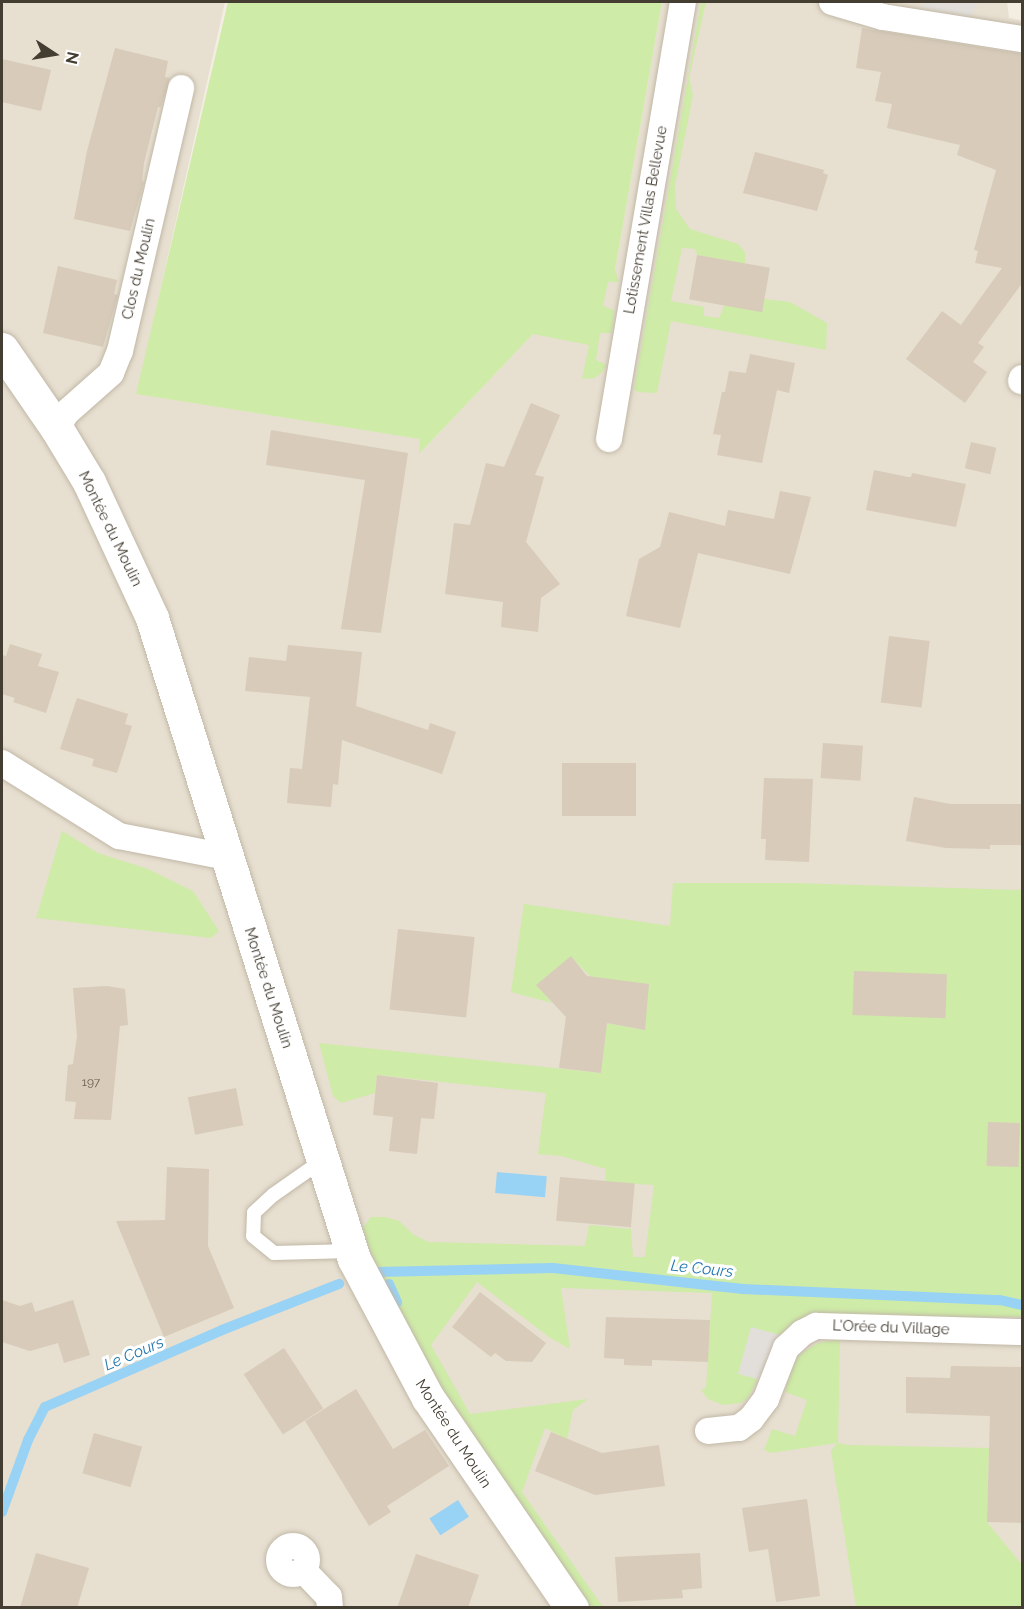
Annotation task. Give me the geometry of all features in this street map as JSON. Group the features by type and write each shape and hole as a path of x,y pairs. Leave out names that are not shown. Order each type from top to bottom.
{"street":[{"name":"Lotissement Villas Bellevue","path":"609,439 683,2"},
{"path":"832,2 883,17 1023,39"},
{"name":"Clos du Moulin","path":"57,429 66,413 111,373 120,351 181,88"},
{"name":"Montée du Moulin","path":"2,349 57,429 88,482 152,618 352,1251 391,1332 428,1398 572,1608"},
{"path":"2,763 120,836 227,857"},
{"name":"L'Orée du Village","path":"708,1431 739,1428 751,1419 766,1399 786,1348 802,1333 816,1326 1023,1332"},
{"path":"303,1570 329,1597 330,1608"}],"lane":[{"path":"323,1160 273,1195 254,1213 253,1236 274,1253 352,1251"}],"shaded area":[{"path":"2,2 225,2 137,394 421,439 420,453 533,334 615,270 662,2 1007,2 1009,18 1022,21 1022,1607 2,1608"},
{"path":"924,2 978,2 970,16 922,8"},
{"path":"751,1327 784,1336 765,1361 758,1379 738,1374"}],"green space":[{"path":"228,2 662,2 615,270 619,282 608,282 603,306 614,310 612,333 600,333 596,360 607,365 602,372 595,378 582,379 589,345 533,334 419,454 420,439 136,394"},
{"path":"701,2 706,2 689,78 693,95 675,186 676,209 690,229 738,244 745,252 745,264 697,255 695,249 682,248 671,301 704,307 704,316 719,318 724,306 764,299 790,302 827,323 826,350 671,321 657,393 637,392 634,389"},
{"path":"62,831 98,853 148,869 193,891 219,931 211,938 36,918"},
{"path":"673,883 793,883 1022,890 1022,1314 1020,1317 870,1318 800,1324 786,1331 784,1336 738,1373 758,1379 748,1398 741,1403 723,1405 708,1399 701,1390 706,1388 712,1293 561,1288 570,1349 549,1337 477,1282 431,1345 470,1414 588,1399 573,1410 567,1439 545,1428 522,1492 603,1607 590,1607 537,1534 421,1357 382,1282 362,1229 371,1217 386,1217 399,1221 414,1235 429,1242 585,1246 589,1225 631,1229 633,1257 645,1257 654,1185 605,1182 606,1169 561,1156 538,1154 546,1093 377,1075 375,1093 341,1103 333,1096 319,1043 601,1073 607,1023 644,1030 571,957 537,985 552,1003 511,992 524,904 670,926"},
{"path":"840,1339 838,1443 989,1448 987,1522 1022,1565 1022,1607 856,1607 831,1451 837,1443 771,1453 764,1450 772,1429 795,1436 807,1400 785,1392 790,1370 800,1354 818,1343"}],"water":[{"path":"497,1172 547,1176 545,1197 495,1193"},
{"path":"458,1500 469,1517 440,1535 429,1519"}],"building":[{"path":"862,28 1023,54 1023,282 978,343 984,347 973,362 987,372 965,403 906,359 942,311 961,325 1002,268 975,263 978,251 974,250 996,170 957,155 960,145 887,128 892,104 875,101 881,72 856,68"},
{"path":"115,48 168,61 165,77 170,78 161,107 158,107 144,163 142,181 144,182 130,231 74,219 87,151"},
{"path":"2,59 51,70 41,111 2,102"},
{"path":"755,152 824,170 823,173 828,175 817,211 743,193"},
{"path":"697,255 770,268 762,312 689,299"},
{"path":"58,266 117,280 114,294 118,295 103,347 43,333"},
{"path":"750,354 795,363 789,393 777,390 762,463 717,455 721,435 713,434 729,371 746,373"},
{"path":"531,403 560,415 535,475 544,477 526,542 560,584 541,598 538,632 501,627 503,602 445,594 454,523 470,525 486,463 504,467"},
{"path":"271,430 408,453 381,633 341,629 365,480 266,465"},
{"path":"971,442 996,448 990,474 965,468"},
{"path":"874,470 908,477 911,477 912,473 966,484 956,527 866,510"},
{"path":"780,491 811,497 790,574 698,553 680,628 626,616 639,559 660,547 669,512 725,526 728,510 774,519"},
{"path":"889,636 930,641 922,707 881,703"},
{"path":"10,644 42,654 38,666 59,672 46,713 13,702 15,698 2,694 2,655 6,656"},
{"path":"288,645 362,652 356,706 428,730 430,723 456,732 442,774 342,740 338,785 333,784 331,807 287,803 290,768 302,769 310,697 245,691 249,657 286,661"},
{"path":"77,698 128,714 125,724 132,726 117,773 92,766 94,759 60,749"},
{"path":"823,743 863,746 860,781 821,778"},
{"path":"562,763 636,763 636,816 562,816"},
{"path":"764,778 813,779 809,862 765,860 766,839 761,839"},
{"path":"914,797 950,804 1023,804 1023,845 990,845 990,849 946,848 906,841"},
{"path":"398,929 475,937 466,1018 390,1010"},
{"path":"571,956 587,976 649,984 645,1030 607,1023 601,1073 559,1068 566,1017 536,985"},
{"path":"854,971 947,974 945,1018 852,1015"},
{"path":"107,986 125,989 128,1025 120,1026 111,1120 74,1119 76,1102 65,1101 68,1065 73,1064 77,1036 73,988"},
{"path":"377,1075 438,1083 434,1119 421,1118 417,1154 389,1151 393,1117 373,1115"},
{"path":"236,1088 243,1125 195,1135 188,1097"},
{"path":"988,1122 1020,1123 1018,1167 986,1166"},
{"path":"167,1167 209,1169 208,1246 234,1308 164,1337 116,1221 165,1220"},
{"path":"560,1177 635,1184 631,1227 556,1221"},
{"path":"480,1292 546,1343 532,1362 506,1361 495,1353 491,1357 452,1327"},
{"path":"2,1300 20,1306 32,1302 35,1312 73,1300 90,1355 64,1363 58,1343 30,1351 2,1342"},
{"path":"606,1317 710,1320 708,1362 652,1360 652,1366 624,1365 624,1359 604,1358"},
{"path":"284,1348 323,1408 283,1435 244,1374"},
{"path":"951,1366 1023,1367 1023,1523 987,1522 990,1416 906,1413 906,1377 950,1378"},
{"path":"356,1389 393,1449 425,1430 449,1466 387,1506 391,1512 369,1526 305,1421"},
{"path":"551,1432 602,1453 659,1445 665,1486 595,1495 535,1471"},
{"path":"94,1433 142,1447 130,1487 82,1473"},
{"path":"807,1499 820,1596 776,1602 768,1549 749,1552 742,1508"},
{"path":"36,1553 89,1568 77,1608 20,1608"},
{"path":"700,1553 702,1588 682,1590 683,1598 618,1602 615,1557"},
{"path":"416,1554 479,1575 468,1608 397,1608"}],"waterway":[{"name":"Le Cours","path":"377,1272 553,1268 743,1289 1000,1300 1022,1305"},
{"name":"Le Cours","path":"2,1512 28,1440 45,1407 222,1330 339,1284"},
{"path":"389,1284 397,1302"}]}
